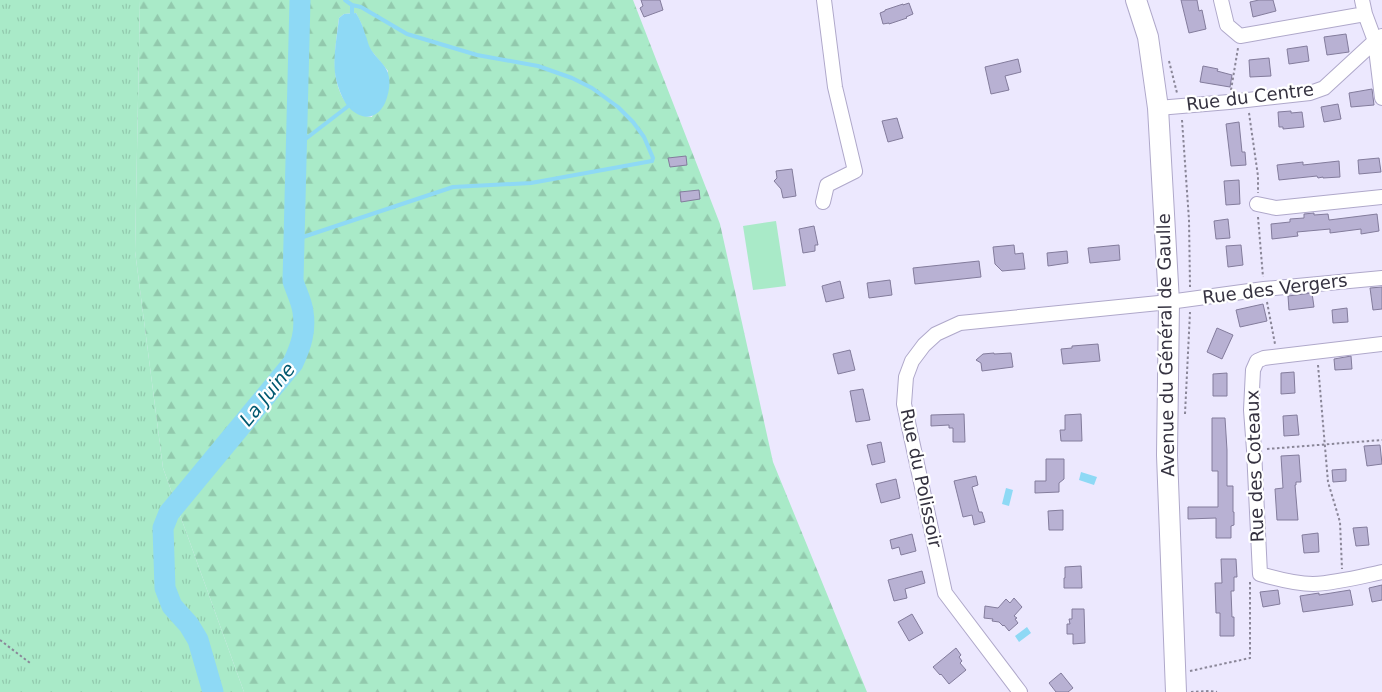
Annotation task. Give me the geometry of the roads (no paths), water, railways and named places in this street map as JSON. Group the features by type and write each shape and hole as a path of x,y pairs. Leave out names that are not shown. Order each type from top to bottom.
{"main road":[{"name":"Avenue du Général de Gaulle","path":"1136,0 1148,37 1158,108 1169,302 1167,455 1176,692"}],"street":[{"path":"823,202 827,186 855,172 835,87 824,0"},
{"path":"1221,0 1227,25 1240,36 1363,7 1378,38 1382,98"},
{"name":"Rue du Centre","path":"1158,108 1310,93 1324,88 1378,38"},
{"path":"1257,204 1276,208 1382,197"},
{"name":"Rue des Vergers","path":"1169,302 1264,289 1382,278"},
{"name":"Rue du Polissoir","path":"1020,692 945,593 904,404 906,377 912,361 924,345 936,334 960,323 1169,302"},
{"name":"Rue des Coteaux","path":"1382,344 1278,356 1257,361 1253,370 1251,410 1260,574 1279,580 1312,584 1343,581 1382,572"}],"water":[{"path":"356,13 370,48 387,70 389,80 388,96 385,103 377,113 367,117 356,113 346,104 336,79 334,64 339,18 344,14"},
{"path":"1081,472 1097,477 1094,485 1079,480"},
{"path":"1006,488 1013,490 1009,506 1002,504"},
{"path":"1027,627 1031,633 1019,642 1015,636"}],"waterway":[{"name":"La Juine","path":"213,692 198,640 189,625 172,606 165,588 163,528 169,513 293,363 302,338 304,319 293,281 300,0"},
{"path":"294,240 453,187 531,183 652,161 653,158 644,137 633,122 618,107 592,88 572,78 538,66 477,55 407,34 361,7 352,5 345,0"},
{"path":"352,5 352,18"},
{"path":"295,147 351,104"}]}
